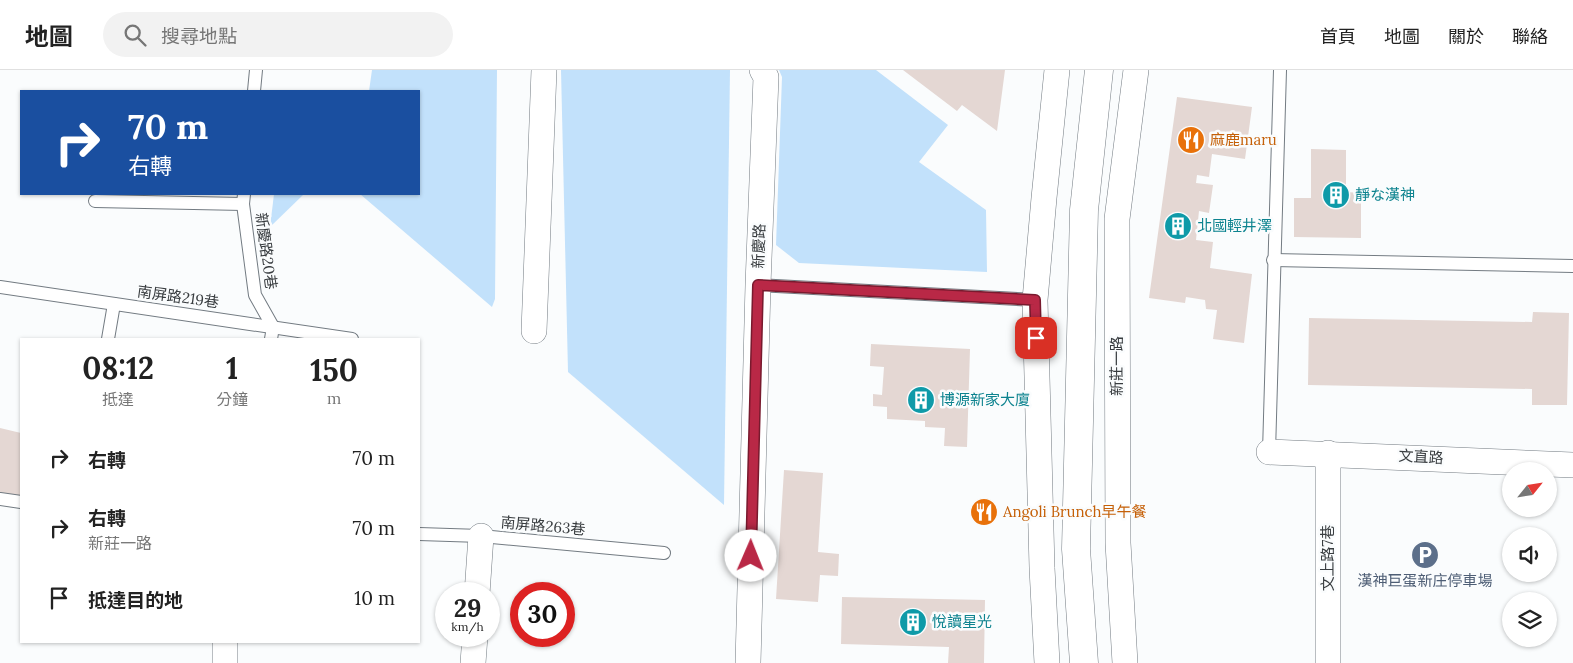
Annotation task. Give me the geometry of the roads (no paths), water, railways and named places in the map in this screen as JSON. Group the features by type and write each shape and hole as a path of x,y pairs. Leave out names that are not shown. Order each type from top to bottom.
{"street":[{"path":"534,332 544,70"},
{"name":"新慶路","path":"748,663 758,285 766,77 762,70"},
{"path":"1047,663 1042,568 1035,300 1058,70"},
{"path":"1084,663 1076,549 1084,210 1099,70"},
{"name":"新莊一路","path":"1125,663 1118,543 1117,218 1136,70"},
{"name":"文直路","path":"1269,452 1328,453 1573,465"},
{"name":"文上路7巷","path":"1328,453 1328,663"},
{"path":"478,582 481,536"},
{"path":"225,643 225,663"},
{"path":"473,663 474,647"}],"lane":[{"path":"254,90 256,70"},
{"path":"1269,452 1273,260 1280,70"},
{"path":"95,200 244,199"},
{"name":"新慶路20巷","path":"244,199 255,295 272,333"},
{"path":"1273,260 1573,266"},
{"path":"758,285 1035,300"},
{"name":"南屏路219巷","path":"0,287 114,304 272,333 339,338"},
{"path":"108,338 114,304"},
{"path":"0,499 20,502"},
{"name":"南屏路263巷","path":"420,534 481,536 664,553"}],"place":[{"name":"麻鹿maru","path":"1191,140"},
{"name":"靜な漢神","path":"1336,195"},
{"name":"北國輕井澤","path":"1178,226"},
{"name":"博源新家大廈","path":"921,400"},
{"name":"Angoli Brunch早午餐","path":"984,512"},
{"name":"漢神巨蛋新庄停車場","path":"1425,555"},
{"name":"悅讀星光","path":"913,622"}]}
